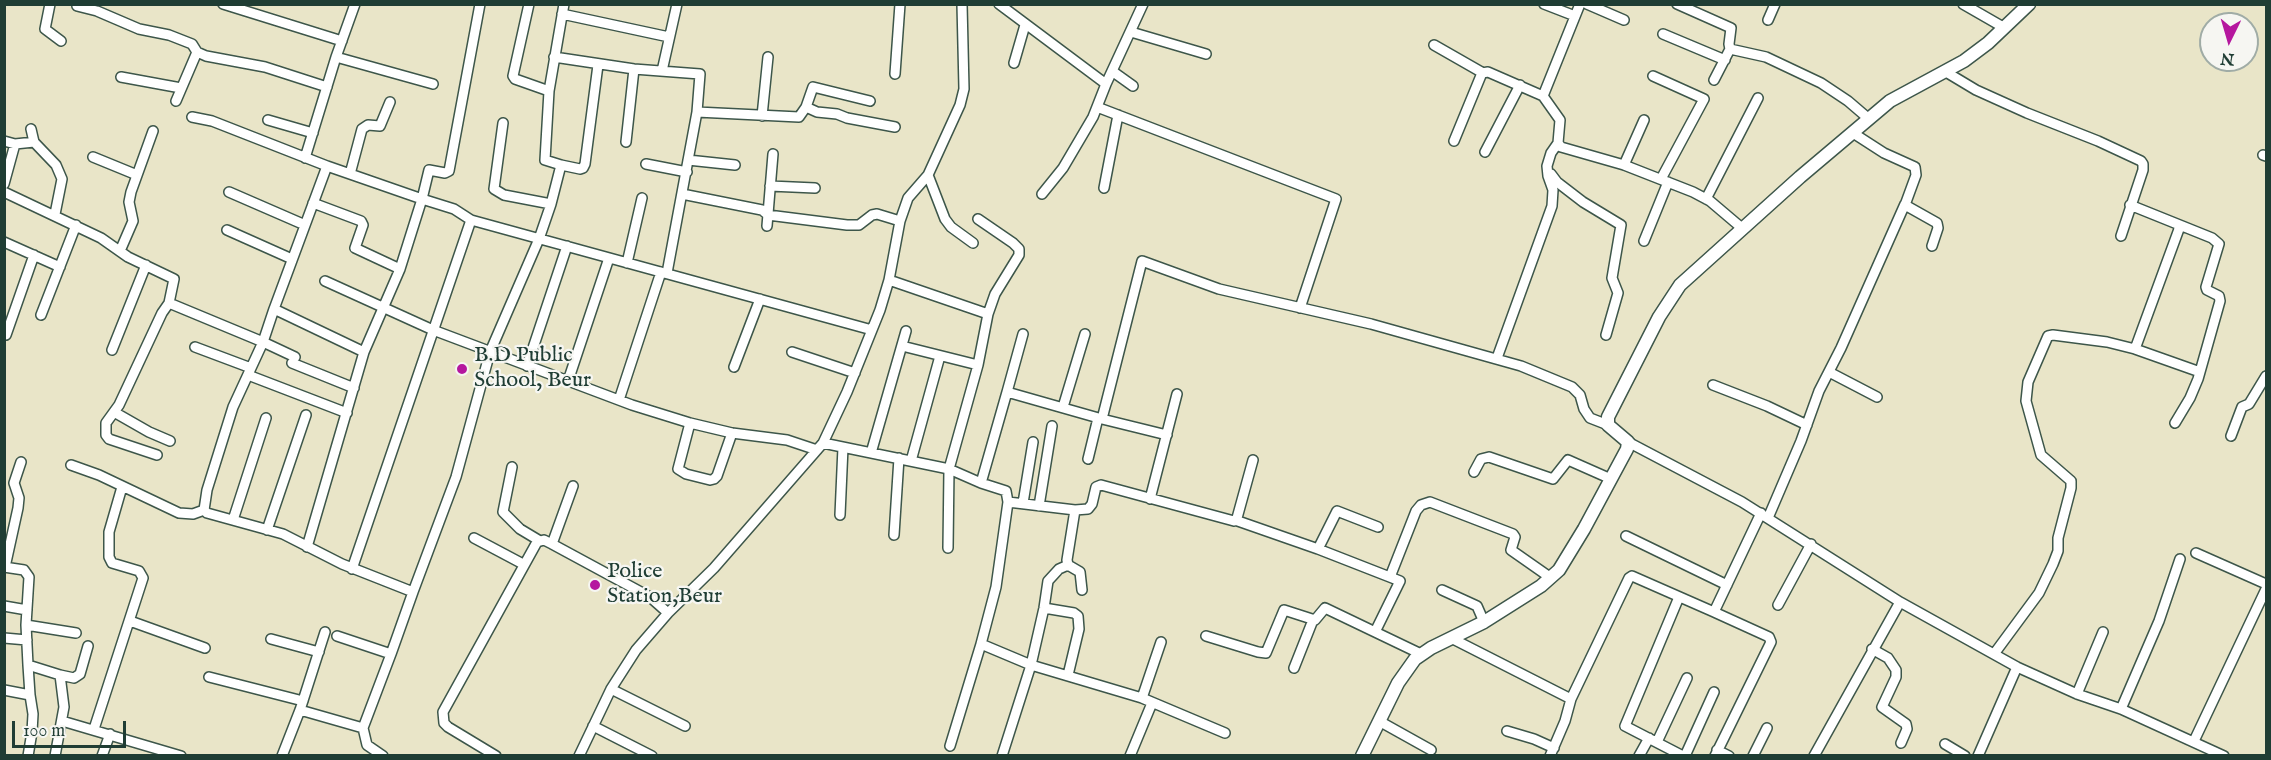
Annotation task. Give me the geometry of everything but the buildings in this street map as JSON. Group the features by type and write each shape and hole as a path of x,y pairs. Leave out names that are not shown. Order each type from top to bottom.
{"street":[{"path":"50,4 45,29 61,40"},
{"path":"223,4 342,41"},
{"path":"305,158 355,4"},
{"path":"307,547 364,352 400,268 429,170 445,173 449,171 480,4"},
{"path":"529,4 513,76 515,79 549,91"},
{"path":"662,71 677,4"},
{"path":"895,74 900,4"},
{"path":"579,756 611,689 636,650 668,613 714,568 820,446 855,373 872,330 889,280 900,221 908,198 928,174 960,105 962,97 962,4"},
{"path":"999,4 1106,84"},
{"path":"1544,4 1575,16"},
{"path":"1542,96 1580,4"},
{"path":"1587,4 1624,20"},
{"path":"1677,4 1731,28 1730,49 1714,80"},
{"path":"1768,21 1775,4"},
{"path":"1963,4 2003,27"},
{"path":"1608,425 1608,417 1671,296 1686,280 1898,95 1946,72 1977,51 2029,4"},
{"path":"1042,194 1063,168 1097,107 1142,5"},
{"path":"77,6 97,11 139,29 170,35 192,44 196,52 206,56 265,67 327,87"},
{"path":"598,65 583,168 545,160 549,91 563,9 669,37"},
{"path":"1014,63 1025,25"},
{"path":"1131,32 1206,54"},
{"path":"1663,34 1725,60"},
{"path":"1434,45 1483,72 1520,85 1542,96 1560,120 1550,172 1554,179 1583,202 1621,225 1612,279 1618,293 1606,335"},
{"path":"1730,49 1766,57 1809,76 1848,101 1869,119"},
{"path":"176,101 196,52"},
{"path":"336,57 433,84"},
{"path":"554,57 598,65 700,74 697,112 687,172 664,273 619,400"},
{"path":"762,116 768,57"},
{"path":"626,142 634,69"},
{"path":"1112,71 1133,86"},
{"path":"1454,141 1483,72"},
{"path":"1946,72 1976,90 2141,161 2144,166 2121,236"},
{"path":"1644,240 1664,180 1704,99 1653,76"},
{"path":"121,77 181,88"},
{"path":"1485,152 1520,85"},
{"path":"697,112 799,117 806,107 813,87 870,101"},
{"path":"1706,199 1758,98"},
{"path":"350,174 362,129 369,125 380,126 390,102"},
{"path":"806,107 895,127"},
{"path":"1097,107 1336,199 1300,308"},
{"path":"1104,188 1118,115"},
{"path":"192,117 212,122 327,166 454,209 471,220 872,330"},
{"path":"268,120 313,133"},
{"path":"1624,165 1644,120"},
{"path":"503,123 494,189 504,195 551,204"},
{"path":"31,129 34,141 56,165 62,179 55,214"},
{"path":"120,251 133,221 129,201 153,131"},
{"path":"1714,612 1765,516 1916,175 1915,167 1884,153 1852,133"},
{"path":"4,141 15,144 34,141"},
{"path":"4,184 15,144"},
{"path":"1555,147 1624,165 1664,180 1706,199 1743,229"},
{"path":"1497,358 1552,206 1553,190 1547,171 1555,147"},
{"path":"767,226 773,154"},
{"path":"93,158 137,175"},
{"path":"688,160 735,165"},
{"path":"646,164 687,172"},
{"path":"383,756 370,752 363,728 456,477 490,352 539,239 561,165"},
{"path":"204,510 207,490 233,406 263,342 327,166"},
{"path":"928,174 945,219 951,228 973,243"},
{"path":"770,186 815,188"},
{"path":"4,192 55,214 174,279 169,303 162,313 119,405 106,423 106,435 109,439 157,455"},
{"path":"229,192 305,225"},
{"path":"682,194 762,210 768,215 847,225 859,225 872,215 878,214 900,221"},
{"path":"627,263 642,198"},
{"path":"313,203 361,221 363,225 356,248 400,268"},
{"path":"1905,204 1937,224 1938,228 1932,246"},
{"path":"2130,206 2212,238 2219,244 2206,287 2207,290 2219,296 2220,301 2200,372 2190,398 2175,423"},
{"path":"948,548 949,469 978,365 994,294 1019,255 1019,249 1013,243 978,219"},
{"path":"352,569 471,220"},
{"path":"41,315 76,225"},
{"path":"2134,349 2180,227"},
{"path":"228,230 292,260"},
{"path":"5,242 60,267"},
{"path":"527,366 567,246"},
{"path":"6,335 34,255"},
{"path":"568,381 609,258"},
{"path":"1088,459 1142,261 1219,289 1371,324 1497,358 1572,387 1580,395 1584,409 1590,418 1608,425 1628,442 1765,516 1900,602 2017,667 2076,694 2121,709 2194,741 2209,752 2224,756"},
{"path":"112,350 146,265"},
{"path":"889,280 988,314"},
{"path":"325,281 433,330 619,400 690,423 732,433 820,446 843,447 949,469 1006,491 1008,502 996,587 950,746"},
{"path":"734,367 760,299"},
{"path":"169,303 263,342 294,360 354,388"},
{"path":"274,309 364,352"},
{"path":"871,453 906,331"},
{"path":"981,483 1023,334"},
{"path":"1063,407 1085,334"},
{"path":"1994,654 2038,593 2053,564 2059,548 2058,538 2071,484 2071,481 2041,454 2027,406 2028,382 2048,336 2107,342 2200,372"},
{"path":"902,346 978,365"},
{"path":"195,347 346,413"},
{"path":"792,352 855,373"},
{"path":"911,461 940,356"},
{"path":"1829,372 1877,397"},
{"path":"2231,436 2242,407 2249,404 2266,380"},
{"path":"1713,385 1767,406 1807,425"},
{"path":"1006,392 1167,435"},
{"path":"1150,499 1177,394"},
{"path":"114,412 170,441"},
{"path":"267,530 306,415"},
{"path":"233,520 266,418"},
{"path":"690,423 678,468 686,474 710,480 717,476 732,433"},
{"path":"1040,506 1052,426"},
{"path":"1023,503 1033,442"},
{"path":"1362,756 1409,667 1421,654 1484,622 1551,578 1574,546 1627,449 1628,442"},
{"path":"840,515 843,447"},
{"path":"1474,472 1481,459 1489,457 1553,479 1568,460 1611,479"},
{"path":"894,534 899,459"},
{"path":"1235,520 1253,460"},
{"path":"21,462 14,483 19,498 18,508 5,567 24,570 27,573 29,584 26,625 33,714 28,756"},
{"path":"71,465 99,475 179,513 193,514 204,510"},
{"path":"512,467 503,512 520,529 540,541 552,543 650,597 668,613"},
{"path":"1008,502 1075,510 1090,507 1096,487 1101,485 1231,521 1235,520 1318,549 1400,581 1375,632"},
{"path":"552,543 573,486"},
{"path":"94,729 142,587 142,574 112,563 108,549 109,532 122,487"},
{"path":"1390,577 1416,511 1421,505 1430,502 1513,534 1515,537 1511,550 1551,578"},
{"path":"204,510 207,513 283,534 352,569 413,592"},
{"path":"1075,510 1066,556 1068,565 1080,572 1082,590"},
{"path":"1318,549 1338,511 1378,527"},
{"path":"1626,536 1727,585"},
{"path":"474,538 523,564"},
{"path":"496,756 448,727 444,723 443,712 533,546 540,541"},
{"path":"1778,605 1811,544"},
{"path":"2196,553 2266,584"},
{"path":"2121,709 2159,621 2180,559"},
{"path":"1002,756 1031,665 1048,581 1059,569 1068,565"},
{"path":"1507,731 1534,739 1552,752 1571,699 1632,576 1769,637 1771,642 1716,753 1729,756"},
{"path":"2194,741 2266,589"},
{"path":"1442,590 1477,606 1484,622"},
{"path":"1679,597 1625,726 1684,756 1714,692"},
{"path":"1814,756 1900,602"},
{"path":"4,606 27,610"},
{"path":"1044,608 1074,613 1078,616 1079,629 1068,675"},
{"path":"1294,668 1313,620 1323,608 1328,608 1421,654"},
{"path":"1206,636 1266,653 1284,610 1313,620"},
{"path":"130,621 205,648"},
{"path":"26,625 76,633"},
{"path":"282,756 302,705 325,632"},
{"path":"2076,694 2103,632"},
{"path":"337,636 390,654"},
{"path":"4,638 27,640"},
{"path":"1451,638 1571,699"},
{"path":"271,639 319,652"},
{"path":"1142,698 1161,642"},
{"path":"981,644 1031,665 1142,698 1225,733"},
{"path":"28,665 74,678 80,674 88,646"},
{"path":"1872,649 1888,657 1896,670 1896,677 1882,707 1906,724 1907,729 1901,743"},
{"path":"1978,756 2017,667"},
{"path":"55,756 62,721 63,695 60,675"},
{"path":"209,677 302,705 363,728"},
{"path":"1640,756 1653,740 1687,678"},
{"path":"611,689 685,726"},
{"path":"4,690 30,695"},
{"path":"1130,756 1152,704"},
{"path":"62,721 181,756"},
{"path":"1379,721 1431,750"},
{"path":"593,726 652,756"},
{"path":"1753,756 1767,728"},
{"path":"102,756 111,734"},
{"path":"1944,744 1965,756"}],"place":[{"name":"B.D Public School, Beur","path":"462,369"},
{"name":"Police Station,Beur","path":"595,585"}]}
